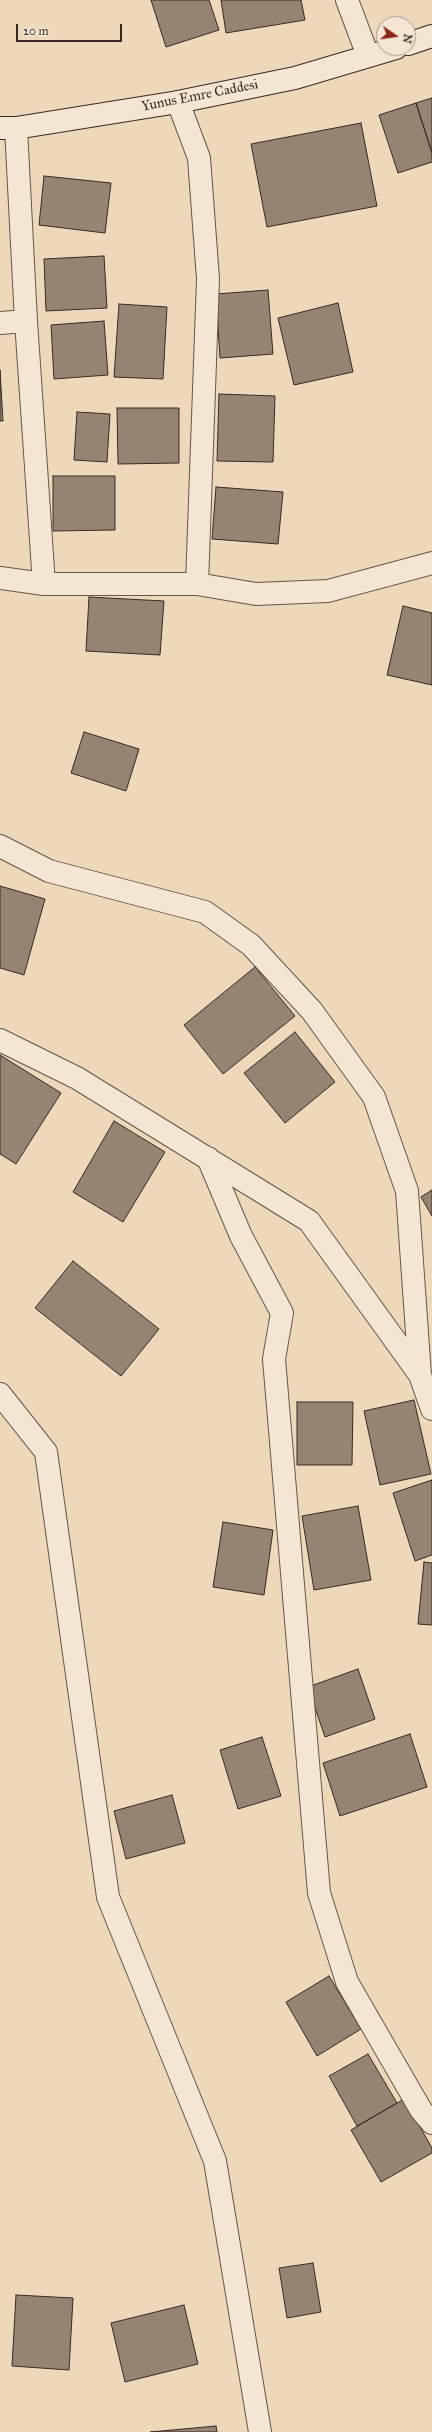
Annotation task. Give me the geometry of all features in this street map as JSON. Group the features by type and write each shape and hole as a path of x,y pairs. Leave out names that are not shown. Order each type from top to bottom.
{"street":[{"path":"347,0 368,56"},
{"path":"416,41 432,36"},
{"name":"Yunus Emre Caddesi","path":"8,128 178,102 295,78 376,54"},
{"path":"178,102 199,158 208,279 197,584"},
{"path":"8,128 26,321 44,584"},
{"path":"0,323 26,321"},
{"path":"0,578 44,584 197,584 256,594 328,591 432,563"},
{"path":"0,846 49,871 205,912 251,945 312,1011 374,1097 407,1191 420,1375 432,1409"},
{"path":"0,1040 77,1078 309,1221 420,1375"},
{"path":"208,1158 241,1236 282,1313 274,1359 319,1893 347,1982 421,2110 432,2123"},
{"path":"0,1394 46,1452 108,1897 215,2162 260,2432"}],"building":[{"path":"151,0 209,0 219,30 166,47"},
{"path":"221,0 301,0 305,20 226,33"},
{"path":"432,98 432,153 416,103"},
{"path":"416,103 432,153 432,162 398,173 379,115"},
{"path":"361,123 377,206 267,227 251,144"},
{"path":"44,176 111,183 105,233 39,225"},
{"path":"104,256 107,308 46,311 44,259"},
{"path":"268,290 273,354 220,358 216,294"},
{"path":"338,303 353,372 294,385 278,318"},
{"path":"119,304 167,307 163,379 114,377"},
{"path":"104,321 108,375 54,379 51,325"},
{"path":"0,370 3,421 0,421"},
{"path":"219,394 275,396 273,462 217,461"},
{"path":"117,408 179,408 179,463 118,464"},
{"path":"77,412 110,414 107,462 74,460"},
{"path":"53,476 115,476 115,530 53,531"},
{"path":"216,487 283,492 278,544 212,539"},
{"path":"89,597 164,601 160,655 86,651"},
{"path":"403,606 432,613 432,685 387,675"},
{"path":"84,732 139,749 126,791 71,773"},
{"path":"0,886 45,899 24,975 0,968"},
{"path":"255,967 295,1016 223,1074 184,1025"},
{"path":"295,1032 335,1082 285,1123 244,1073"},
{"path":"0,1055 61,1093 16,1164 0,1154"},
{"path":"114,1121 165,1152 123,1222 73,1192"},
{"path":"432,1190 432,1216 421,1197"},
{"path":"73,1261 159,1329 121,1376 35,1308"},
{"path":"414,1400 431,1474 380,1485 364,1411"},
{"path":"297,1402 353,1402 352,1465 297,1465"},
{"path":"432,1480 432,1555 415,1561 393,1493"},
{"path":"358,1506 371,1580 314,1590 302,1516"},
{"path":"223,1522 273,1530 264,1595 213,1587"},
{"path":"424,1562 432,1563 432,1625 418,1624"},
{"path":"358,1669 375,1719 325,1737 308,1687"},
{"path":"410,1734 427,1787 340,1816 323,1763"},
{"path":"262,1737 281,1796 238,1809 220,1750"},
{"path":"172,1795 185,1843 126,1859 114,1811"},
{"path":"329,1976 361,2029 317,2056 286,2002"},
{"path":"368,2054 397,2103 357,2126 329,2076"},
{"path":"404,2099 432,2148 432,2153 381,2182 351,2130"},
{"path":"313,2263 321,2312 287,2318 279,2268"},
{"path":"16,2295 73,2298 69,2370 12,2366"},
{"path":"184,2305 198,2364 125,2382 111,2323"},
{"path":"216,2426 217,2432 150,2432"}]}
